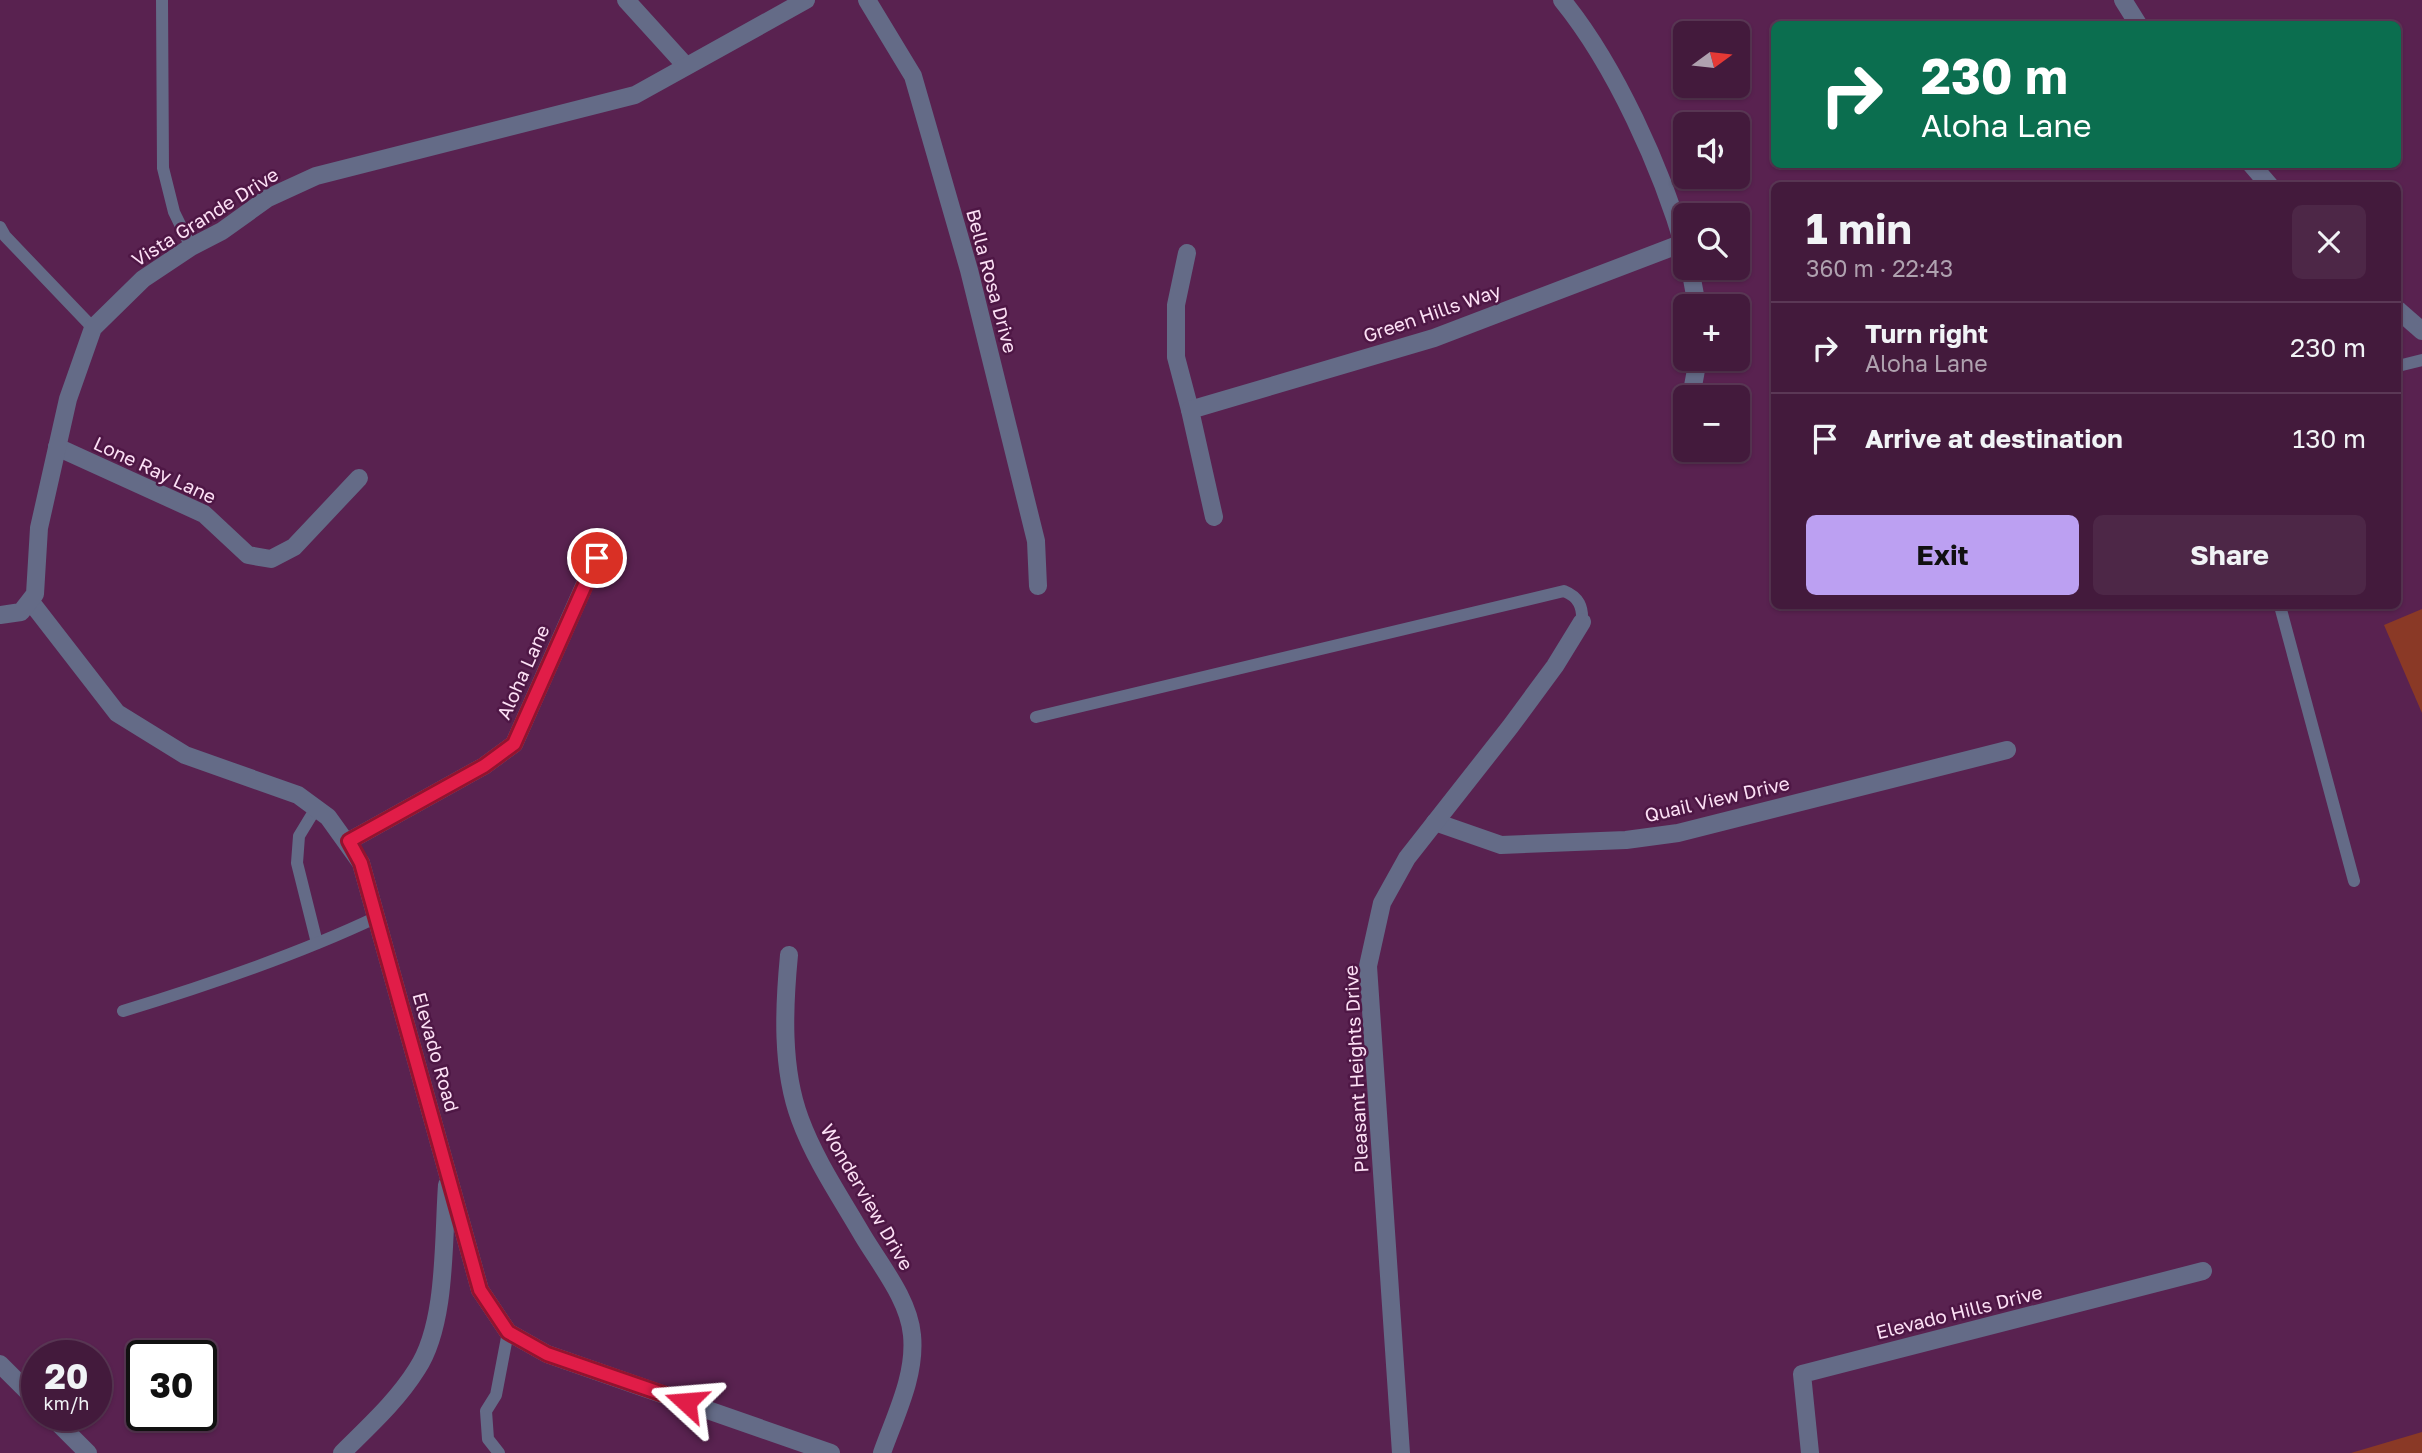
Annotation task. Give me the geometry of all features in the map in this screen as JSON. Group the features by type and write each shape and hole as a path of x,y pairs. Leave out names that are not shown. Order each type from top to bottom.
{"street":[{"path":"626,0 686,66"},
{"name":"Vista Grande Drive","path":"31,602 36,594 38,528 68,399 93,328 143,279 191,247 222,231 268,198 316,176 635,95 806,0"},
{"name":"Bella Rosa Drive","path":"867,0 913,76 969,270 1033,528 1038,586"},
{"path":"1562,0 1619,88 1673,208"},
{"path":"2123,0 2136,21"},
{"path":"2254,168 2267,182"},
{"name":"Green Hills Way","path":"1190,410 1434,338 1673,250"},
{"path":"1187,253 1176,305 1175,357 1214,517"},
{"path":"2401,313 2422,331"},
{"name":"Lone Ray Lane","path":"57,447 204,514 248,555 271,559 295,547 359,478"},
{"name":"Aloha Lane","path":"349,841 484,766 514,744 597,558"},
{"path":"0,614 21,612 31,602"},
{"name":"Elevado Road","path":"31,602 117,713 185,755 298,795 328,817 349,841 361,863 480,1290 508,1332 547,1354 831,1453"},
{"name":"Pleasant Heights Drive","path":"1401,1453 1368,966 1382,903 1407,858 1510,727 1555,666 1582,622"},
{"name":"Quail View Drive","path":"1435,822 1501,845 1626,840 1678,833 2007,750"},
{"name":"Wonderview Drive","path":"789,955 785,998 788,1055 799,1117 816,1156 902,1300 912,1334 911,1372 882,1453"},
{"path":"342,1453 390,1405 419,1367 439,1311 448,1171"},
{"name":"Elevado Hills Drive","path":"1810,1453 1802,1374 2203,1271"},
{"path":"0,1364 21,1385"},
{"path":"66,1431 88,1453"}],"lane":[{"path":"162,0 163,168 174,212 191,247"},
{"path":"0,227 5,236 93,328"},
{"path":"2401,365 2422,360"},
{"path":"1036,717 1564,591 1574,595 1583,609 1582,622"},
{"path":"2281,609 2354,881"},
{"path":"316,808 299,836 297,863 317,943"},
{"path":"123,1011 196,989 317,943 376,917"},
{"path":"499,1453 488,1439 486,1411 496,1395 508,1332"}],"shaded area":[{"path":"2422,609 2422,713 2384,625"},
{"path":"2422,1432 2422,1453 2351,1453"}],"route":[{"path":"597,558 514,744 484,766 349,841 361,863 480,1290 508,1332 547,1354 686,1402"}]}
